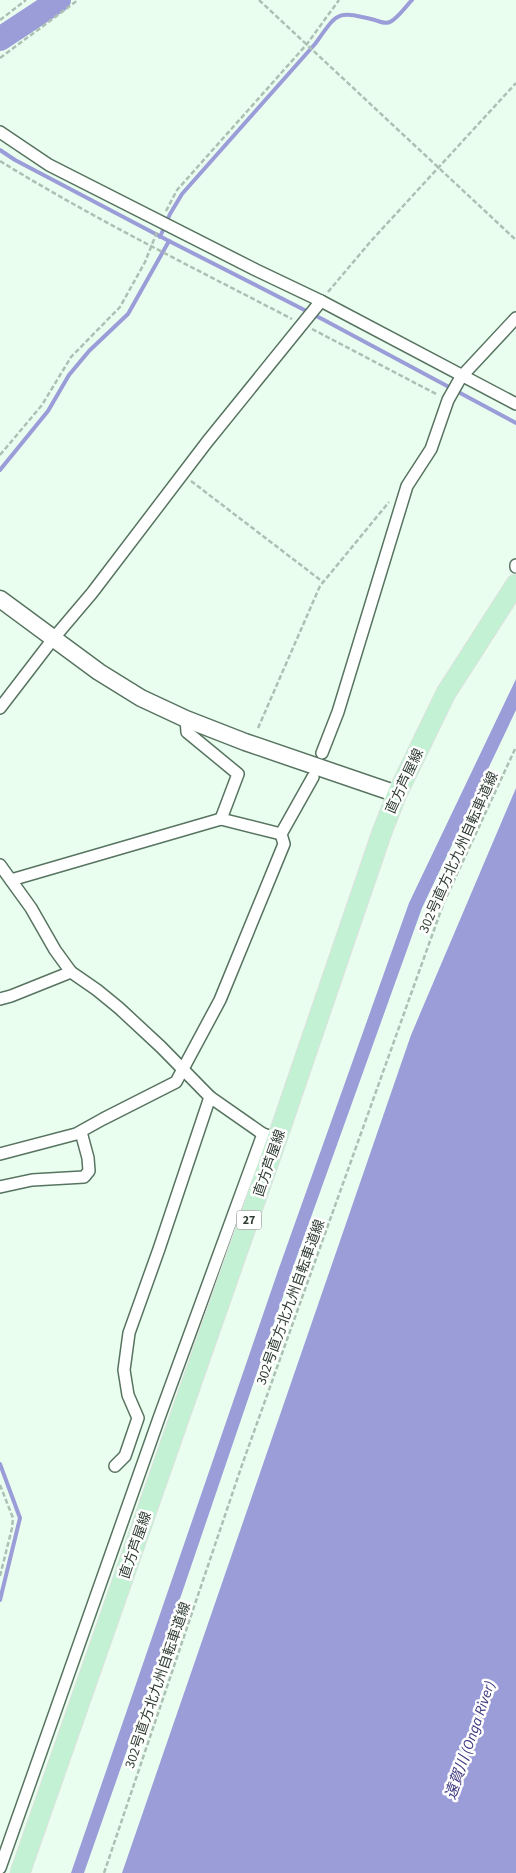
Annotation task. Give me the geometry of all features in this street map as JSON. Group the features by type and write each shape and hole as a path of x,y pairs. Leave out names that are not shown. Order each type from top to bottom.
{"main road":[{"name":"直方芦屋線","path":"20,1873 270,1137 397,794 446,693 516,584"}],"street":[{"path":"0,132 49,165 161,223 321,301 461,377 516,404"},
{"path":"0,708 53,639 92,593 182,474 321,301"},
{"path":"322,753 338,712 407,486 431,449 448,400 461,377 516,318"},
{"path":"0,599 99,672 142,698 245,742 397,794"},
{"path":"186,718 187,732 238,774 221,819"},
{"path":"0,1154 80,1132 176,1082 220,1000 284,844 281,834 313,777"},
{"path":"11,880 221,819 281,834"},
{"path":"0,865 31,908 55,950 71,972 119,1008 210,1097 270,1137 152,1436 0,1868"},
{"path":"0,999 71,972"},
{"path":"152,1436 138,1418 128,1395 124,1370 129,1333 210,1097"},
{"path":"0,1187 32,1180 84,1176 89,1171 88,1158 80,1132"},
{"path":"115,1466 125,1456 138,1418"}],"path":[{"path":"0,20 26,0"},
{"path":"0,58 78,0"},
{"path":"259,0 516,240"},
{"path":"1,453 42,405 71,357 120,307 145,262 168,204 177,190 306,44 339,0"},
{"path":"321,301 438,166 516,83"},
{"path":"0,161 150,246"},
{"path":"182,474 323,582"},
{"path":"258,728 323,582 396,494 407,486"},
{"name":"302号直方北九州自転車道線","path":"104,1873 242,1465 444,902 516,747"},
{"path":"0,1485 13,1518 0,1576"}],"water":[{"path":"516,679 516,710 422,908 291,1273 84,1873 71,1873 279,1268 409,903"},
{"name":"遠賀川 (Onga River)","path":"516,788 516,1873 122,1873 411,1035"}],"waterway":[{"path":"0,39 59,0"},
{"path":"160,237 170,214 182,194 334,20 339,16 352,15 388,23 396,18 412,0"},
{"path":"0,150 15,160 324,320 516,423"},
{"path":"0,470 48,411 69,375 89,351 128,314 169,241"},
{"path":"0,1464 20,1518 0,1600"}]}
